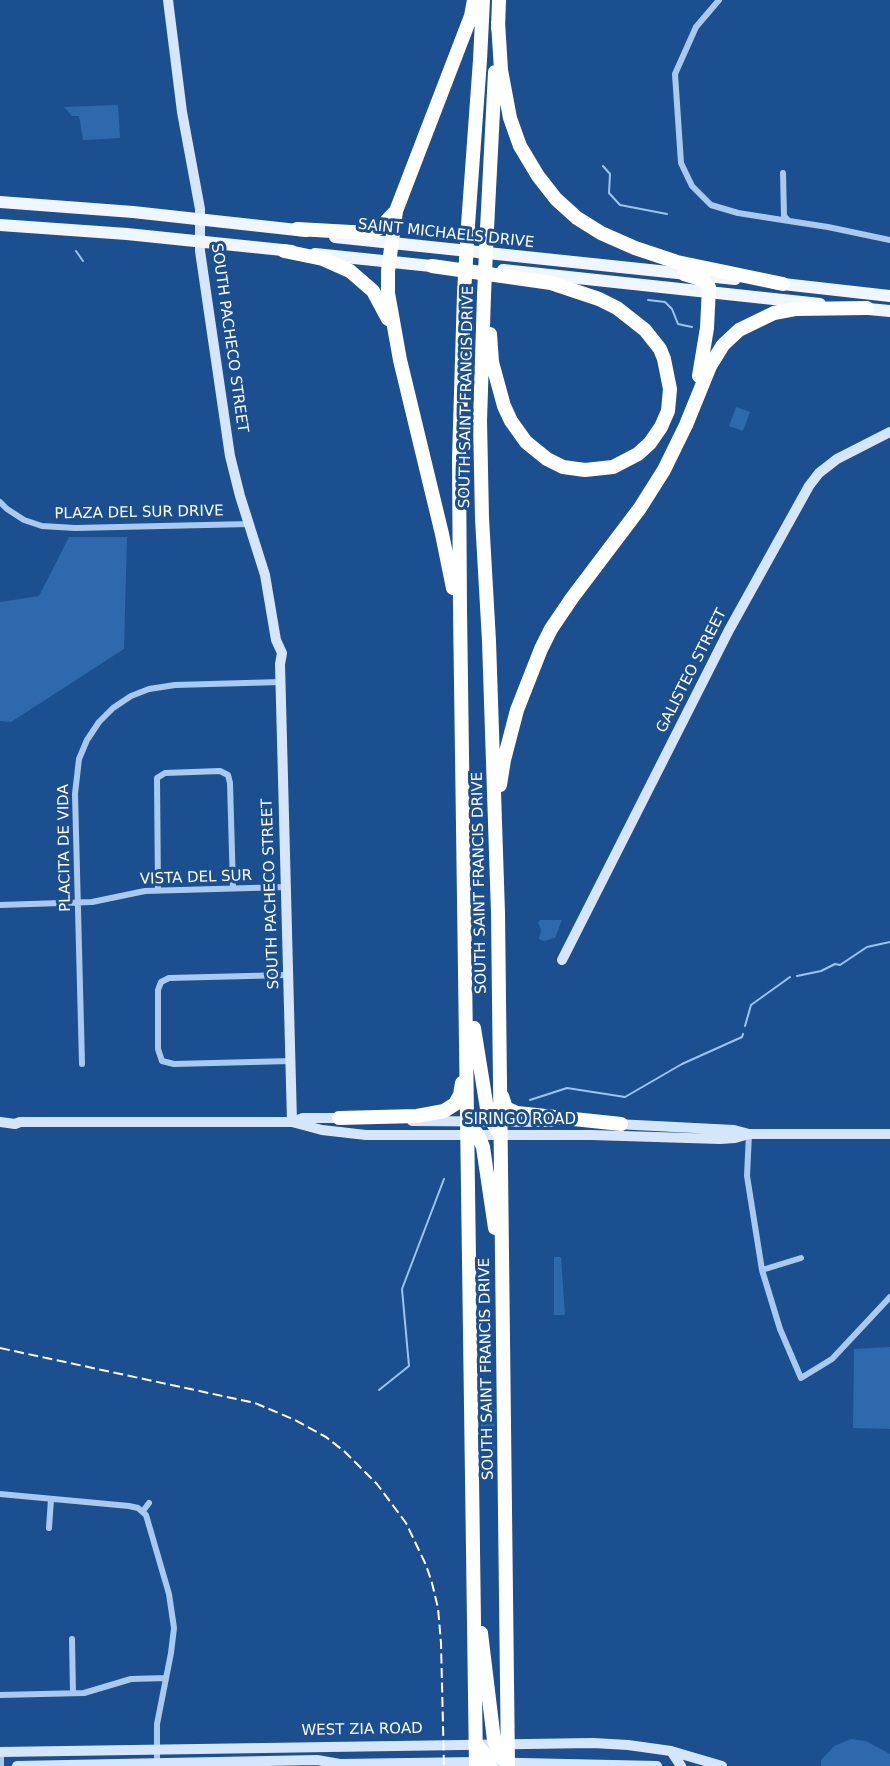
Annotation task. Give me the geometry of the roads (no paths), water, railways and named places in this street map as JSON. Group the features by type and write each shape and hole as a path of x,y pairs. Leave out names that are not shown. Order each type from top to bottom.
{"highway":[{"path":"461,664 450,569 400,360 388,293 388,262 396,211 471,16 474,0"},
{"name":"SOUTH SAINT FRANCIS DRIVE","path":"483,0 464,294 459,458 466,1021 471,1131 470,1409 475,1744 483,1764"},
{"name":"SOUTH SAINT FRANCIS DRIVE","path":"499,0 481,380 481,476 496,831 500,1090 497,1126 505,1419 502,1743"},
{"path":"498,22 501,70 510,118 520,146 538,176 556,199 577,218 602,233 635,248 677,262 783,284"},
{"path":"297,229 369,233 380,228 396,211"},
{"path":"284,250 340,265 367,285 385,311 400,360"},
{"path":"432,266 551,284 599,299 635,321 660,349 670,380 668,411 650,443 623,463 594,470 563,467 535,450 518,433 499,389 492,362 486,296"},
{"path":"684,274 704,280 709,292 704,350 694,402"},
{"path":"496,831 500,785 510,734 522,692 541,649 551,629 572,598 653,489 675,449 716,355 729,338 749,323 774,313 786,310 867,308"},
{"path":"465,954 486,1108 497,1126"},
{"path":"339,1118 417,1116 444,1111 455,1104 462,1087 466,1021"},
{"path":"500,1090 506,1108 517,1113 621,1124"},
{"path":"471,1131 483,1147 502,1275"},
{"path":"473,1580 502,1743 502,1758 508,1765"}],"main road":[{"name":"SAINT MICHAELS DRIVE","path":"0,202 297,229 324,236 890,296"},
{"name":"SAINT MICHAELS DRIVE","path":"0,225 93,231 432,266 494,269 890,311"}],"street":[{"name":"SOUTH PACHECO STREET","path":"168,0 182,112 200,219 200,242 208,313 213,331 230,456 265,575 276,640 273,654 280,664 292,1122"},
{"path":"718,0 696,27 675,74 681,163 692,186 711,205 738,213 828,227 890,240"},
{"path":"783,172 784,216 789,221"},
{"name":"GALISTEO STREET","path":"562,960 729,630 810,486 828,465 890,432"},
{"name":"PLAZA DEL SUR DRIVE","path":"0,502 24,520 42,526 75,528 249,524"},
{"name":"PLACITA DE VIDA","path":"82,1064 77,771 82,749 99,722 122,702 140,692 158,687 280,682"},
{"path":"158,890 157,778 165,773 220,771 228,775 230,783 233,888"},
{"name":"VISTA DEL SUR","path":"0,905 99,902 139,891 286,887"},
{"path":"288,975 169,978 161,982 158,990 158,1049 162,1061 174,1064 291,1061"},
{"name":"SIRINGO ROAD","path":"292,1122 303,1118 339,1118 390,1121 471,1131 497,1126 720,1138 735,1138 749,1134"},
{"name":"SIRINGO ROAD","path":"0,1122 14,1119 20,1122 292,1122 322,1130 366,1135 471,1131 497,1126 621,1124 734,1130 749,1134 890,1134"},
{"path":"749,1134 747,1176 762,1270 779,1326 801,1378 832,1359 890,1297"},
{"path":"762,1270 801,1258"},
{"path":"0,1494 129,1506 142,1511 149,1523 172,1611 173,1636 157,1724 157,1763"},
{"path":"49,1528 51,1498"},
{"path":"142,1511 149,1503"},
{"path":"72,1639 73,1693"},
{"path":"0,1695 90,1692 131,1679 166,1678"},
{"name":"WEST ZIA ROAD","path":"0,1752 593,1743 671,1751 722,1766"},
{"path":"266,1764 278,1754 319,1751 333,1746"},
{"path":"206,1762 220,1756 249,1754 266,1747"},
{"path":"96,1750 96,1765"},
{"path":"539,1764 580,1758 659,1760 667,1757 671,1751 681,1766"},
{"path":"0,1752 1,1766"},
{"name":"WEST ZIA ROAD","path":"17,1766 206,1762 266,1764 317,1760 340,1764 657,1766"}],"waterway":[{"path":"603,166 610,174 609,193 620,205 667,214"},
{"path":"76,251 83,261"},
{"path":"648,300 665,302 672,309 678,324 692,327"},
{"path":"797,976 821,971 835,964 840,965 867,947 890,942"},
{"path":"745,1026 751,1005 790,977"},
{"path":"530,1100 567,1088 625,1097 682,1064 742,1037 743,1034"},
{"path":"379,1390 409,1366 402,1289 444,1179"}],"railway":[{"path":"0,1348 255,1403 295,1420 326,1437 345,1452 377,1484 406,1523 432,1583 438,1608 441,1643 444,1766"}]}
